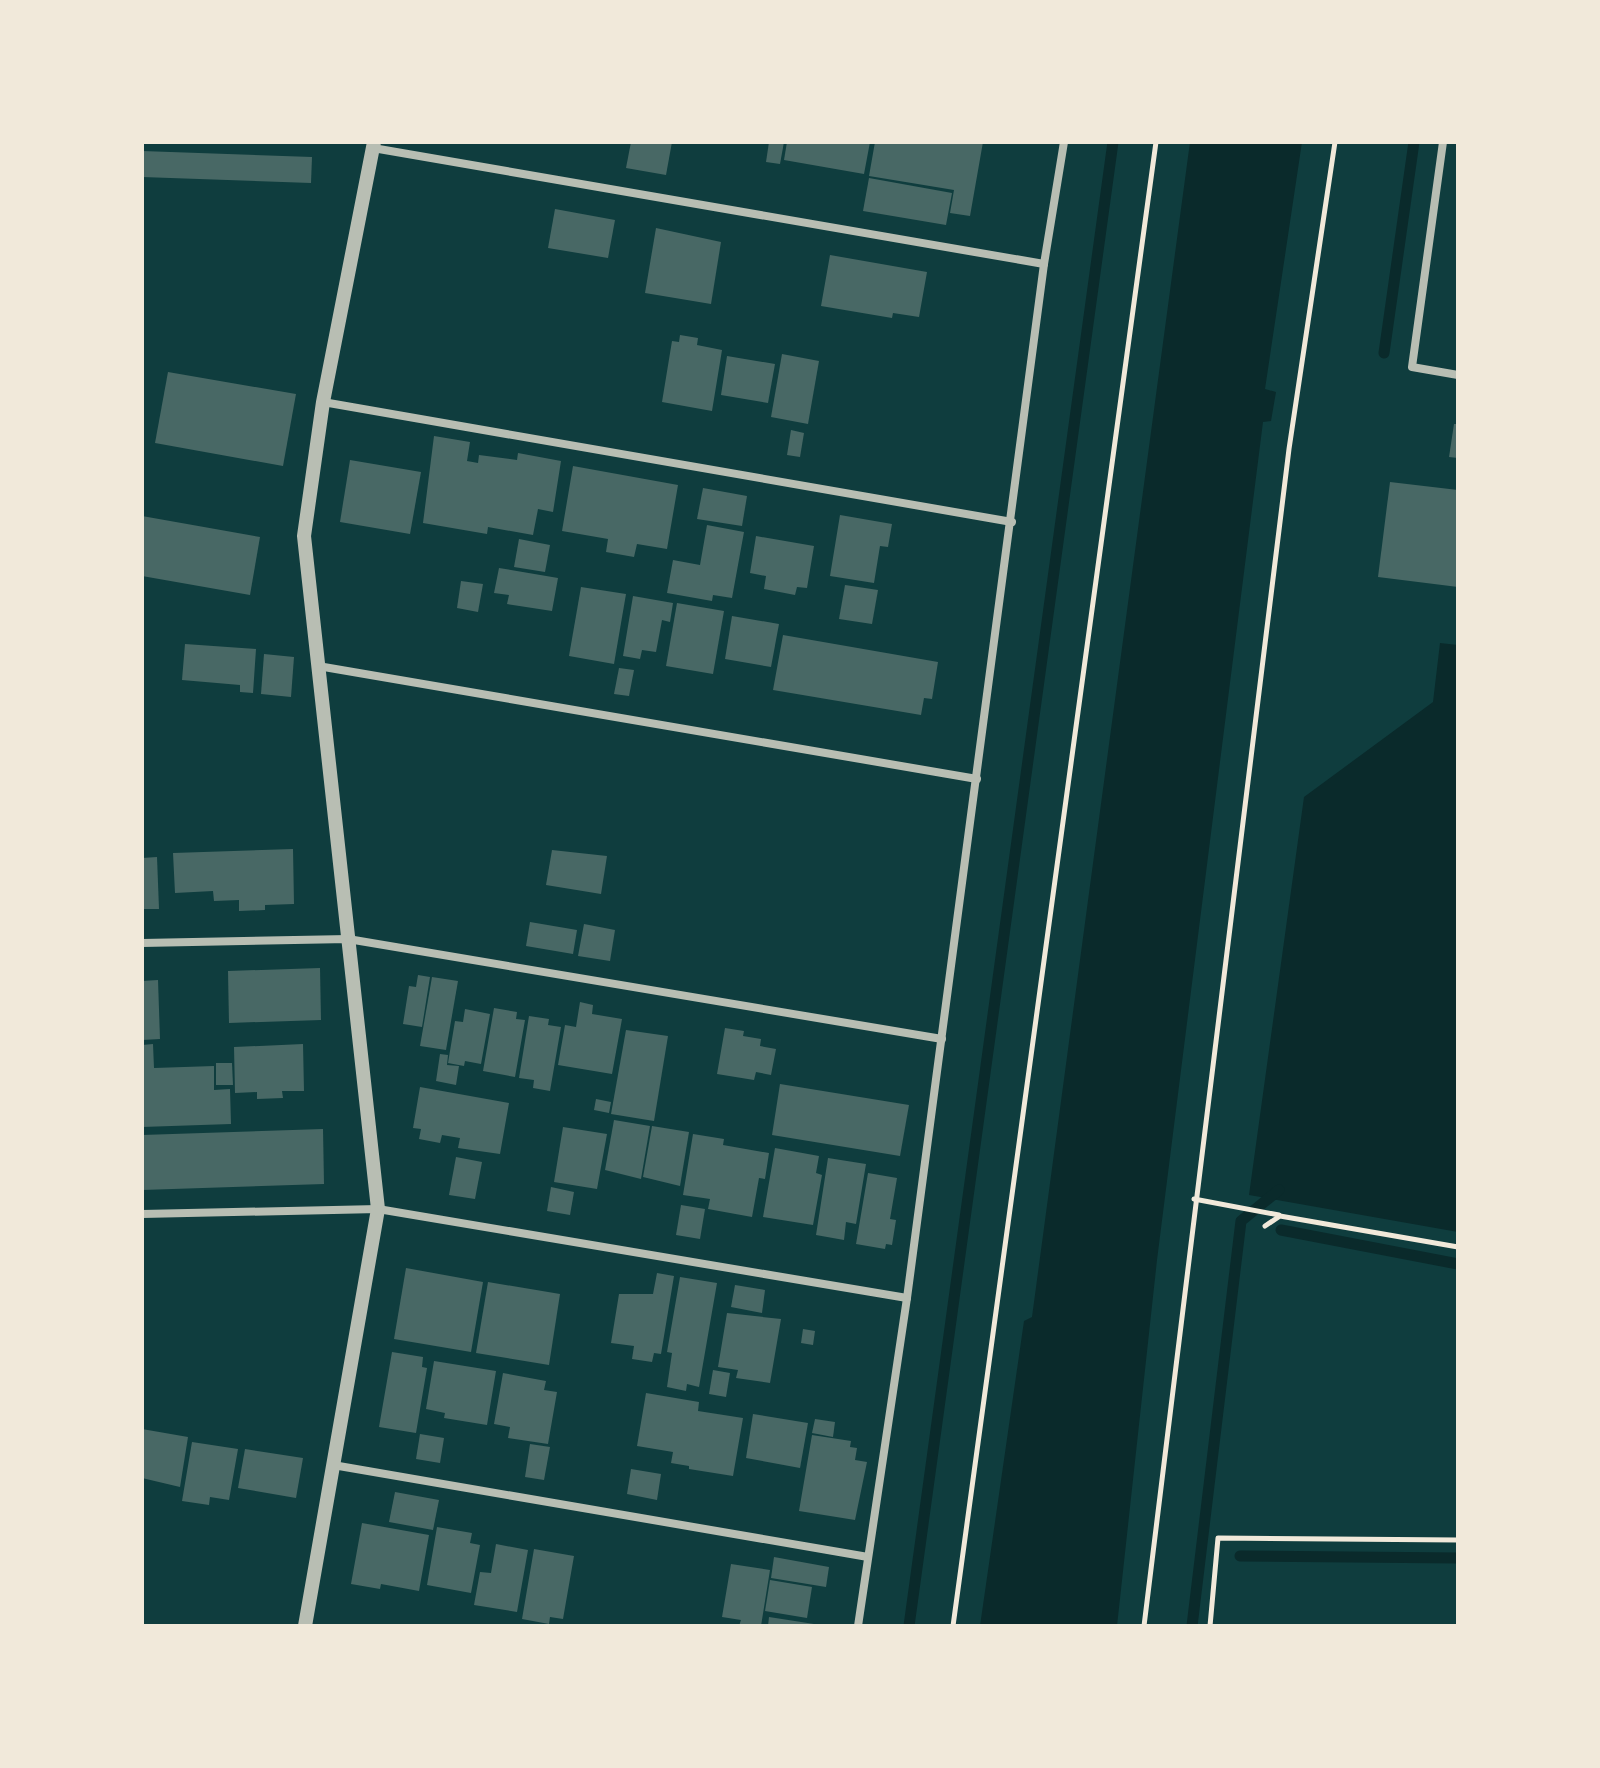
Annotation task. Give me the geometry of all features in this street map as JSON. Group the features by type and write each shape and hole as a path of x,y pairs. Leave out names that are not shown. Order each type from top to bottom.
{"street":[{"path":"858,1626 907,1298 1044,264 1064,142"},
{"path":"1443,142 1412,367 1458,375"},
{"path":"305,1626 378,1209 304,536 323,402 374,145 1044,264"},
{"path":"323,402 1012,522"},
{"path":"318,666 977,779"},
{"path":"142,943 348,939 942,1039"},
{"path":"142,1214 378,1209 907,1298"},
{"path":"333,1465 868,1557"}],"path":[{"path":"953,1626 1156,142"},
{"path":"1144,1626 1194,1199 1289,449 1335,142"},
{"path":"1194,1199 1458,1247"},
{"path":"1265,1226 1280,1216"},
{"path":"1210,1626 1218,1538 1458,1540"}],"water":[{"path":"1190,142 1302,142 1265,389 1276,392 1271,421 1263,422 1157,1260 1117,1626 980,1626 1024,1321 1032,1317"},
{"path":"1440,643 1458,645 1458,1232 1249,1195 1304,797 1433,702"}],"building":[{"path":"631,142 672,142 666,175 626,168"},
{"path":"769,142 784,142 780,164 766,162"},
{"path":"787,142 870,142 864,174 784,160"},
{"path":"875,142 983,142 970,216 950,213 954,190 869,176"},
{"path":"142,151 312,157 311,183 142,177"},
{"path":"869,178 952,193 946,225 863,211"},
{"path":"555,209 615,220 608,258 548,248"},
{"path":"656,228 721,242 711,304 645,293"},
{"path":"830,255 927,272 919,317 893,313 892,318 821,306"},
{"path":"680,335 698,338 697,345 722,350 712,411 662,402 672,341 679,342"},
{"path":"782,354 819,361 808,424 771,417"},
{"path":"727,356 775,364 768,403 721,395"},
{"path":"168,372 296,394 283,466 155,443"},
{"path":"1454,424 1458,424 1458,458 1449,457"},
{"path":"791,430 804,433 800,457 787,455"},
{"path":"434,436 470,442 467,461 478,463 479,455 517,460 518,453 561,461 553,512 538,509 533,535 488,527 487,534 423,523"},
{"path":"350,460 421,472 410,534 340,522"},
{"path":"573,466 678,485 667,549 637,544 634,557 606,552 608,539 562,531"},
{"path":"1390,482 1458,490 1458,587 1378,577"},
{"path":"703,488 747,496 742,526 697,519"},
{"path":"840,515 892,524 888,547 880,546 874,583 830,576"},
{"path":"142,516 260,537 250,595 142,576"},
{"path":"707,525 744,532 732,598 713,595 712,601 667,593 673,560 700,565"},
{"path":"756,536 814,546 807,588 797,587 795,595 764,589 766,576 750,573"},
{"path":"519,539 550,545 545,572 514,567"},
{"path":"499,568 558,578 552,611 507,604 509,595 494,593"},
{"path":"461,581 483,584 478,612 457,608"},
{"path":"845,585 878,590 872,624 839,619"},
{"path":"581,587 626,594 614,664 569,656"},
{"path":"633,596 673,603 670,622 662,620 656,652 642,650 640,659 623,656"},
{"path":"677,603 724,611 713,674 666,666"},
{"path":"732,616 779,624 771,667 725,659"},
{"path":"783,635 938,662 932,699 924,698 921,715 773,690"},
{"path":"185,644 256,649 253,693 240,692 240,685 182,680"},
{"path":"264,654 294,657 291,697 261,694"},
{"path":"619,668 634,670 629,696 614,694"},
{"path":"293,849 294,904 265,905 265,910 239,911 239,900 214,901 213,891 175,893 173,853"},
{"path":"552,850 607,856 601,894 546,885"},
{"path":"157,857 159,909 142,909 142,858"},
{"path":"530,922 577,930 573,954 526,946"},
{"path":"584,924 615,930 610,961 578,956"},
{"path":"320,968 321,1020 229,1023 228,971"},
{"path":"418,975 430,977 422,1027 403,1024 409,986 416,987"},
{"path":"432,977 458,981 446,1050 420,1046"},
{"path":"158,980 160,1039 142,1040 142,981"},
{"path":"580,1002 593,1005 592,1014 622,1019 612,1074 558,1065 565,1025 576,1027"},
{"path":"494,1008 517,1012 516,1019 525,1020 515,1077 483,1071"},
{"path":"465,1009 490,1014 481,1064 465,1061 464,1066 448,1063 455,1021 463,1022"},
{"path":"529,1016 549,1019 548,1025 561,1027 550,1091 533,1088 534,1080 519,1078"},
{"path":"725,1028 744,1031 743,1036 761,1039 760,1046 776,1049 771,1075 756,1072 754,1080 717,1074"},
{"path":"626,1030 668,1036 654,1121 611,1114"},
{"path":"153,1044 154,1068 214,1066 214,1090 230,1089 231,1124 142,1127 142,1045"},
{"path":"303,1044 304,1091 282,1091 283,1098 257,1099 257,1092 235,1093 234,1047"},
{"path":"440,1054 448,1055 447,1065 459,1066 456,1085 436,1081"},
{"path":"216,1063 232,1063 233,1085 216,1085"},
{"path":"780,1084 909,1105 900,1156 772,1135"},
{"path":"420,1087 509,1103 500,1154 458,1148 460,1138 442,1135 440,1143 419,1139 421,1129 413,1128"},
{"path":"596,1099 611,1102 609,1113 594,1110"},
{"path":"614,1120 650,1126 641,1179 605,1170"},
{"path":"652,1126 689,1132 680,1186 643,1177"},
{"path":"563,1127 607,1134 597,1189 554,1182"},
{"path":"323,1129 324,1184 142,1190 142,1135"},
{"path":"693,1134 724,1139 723,1145 769,1153 765,1179 759,1178 752,1217 708,1209 710,1199 683,1195"},
{"path":"775,1148 819,1156 816,1173 822,1175 813,1225 763,1217"},
{"path":"456,1157 482,1162 475,1199 449,1195"},
{"path":"828,1158 866,1164 856,1224 846,1222 844,1240 816,1235"},
{"path":"868,1173 897,1178 890,1219 896,1220 892,1245 886,1244 885,1249 856,1244"},
{"path":"551,1187 574,1192 570,1215 547,1211"},
{"path":"681,1205 705,1209 700,1239 676,1235"},
{"path":"406,1268 483,1282 471,1352 394,1339"},
{"path":"657,1273 674,1276 661,1354 654,1353 652,1362 632,1359 634,1346 611,1343 619,1294 653,1294"},
{"path":"680,1277 717,1283 699,1387 687,1384 686,1391 667,1387 672,1353 667,1352"},
{"path":"488,1282 560,1294 549,1365 476,1353"},
{"path":"735,1285 765,1290 762,1313 731,1307"},
{"path":"727,1313 781,1319 770,1383 736,1378 738,1370 718,1367"},
{"path":"803,1329 815,1331 813,1345 801,1343"},
{"path":"392,1352 423,1357 422,1367 427,1368 416,1433 379,1427"},
{"path":"434,1361 496,1371 487,1425 444,1418 445,1413 426,1409"},
{"path":"713,1370 730,1373 726,1397 709,1394"},
{"path":"503,1373 546,1381 544,1390 557,1392 548,1444 508,1438 510,1427 494,1424"},
{"path":"646,1393 699,1402 698,1411 743,1418 733,1476 689,1469 689,1466 671,1463 673,1452 637,1446"},
{"path":"753,1414 808,1423 800,1468 746,1458"},
{"path":"815,1419 835,1422 833,1437 812,1433"},
{"path":"142,1429 188,1437 180,1487 142,1478"},
{"path":"420,1434 444,1438 440,1463 416,1459"},
{"path":"812,1435 851,1441 850,1447 857,1448 855,1460 867,1462 855,1520 799,1511"},
{"path":"192,1442 238,1449 229,1500 210,1497 209,1505 182,1501"},
{"path":"530,1444 550,1447 544,1480 525,1477"},
{"path":"245,1449 303,1458 296,1498 238,1488"},
{"path":"631,1469 661,1474 657,1500 627,1494"},
{"path":"395,1492 439,1500 433,1530 389,1522"},
{"path":"362,1523 429,1535 419,1591 381,1584 380,1589 351,1584"},
{"path":"437,1527 472,1533 470,1543 480,1545 471,1593 427,1585"},
{"path":"496,1544 528,1550 517,1612 474,1605 480,1572 491,1573"},
{"path":"534,1549 574,1556 563,1619 550,1617 549,1624 522,1619"},
{"path":"774,1557 829,1567 826,1587 771,1578"},
{"path":"731,1564 770,1570 761,1626 739,1626 741,1620 722,1617"},
{"path":"770,1580 812,1587 807,1618 765,1611"},
{"path":"769,1617 814,1624 814,1626 768,1626"}],"waterway":[{"path":"909,1626 1113,142"},
{"path":"1384,353 1414,142"},
{"path":"1192,1626 1241,1221 1279,1190"},
{"path":"1281,1230 1458,1264"},
{"path":"1240,1556 1458,1558"}]}
